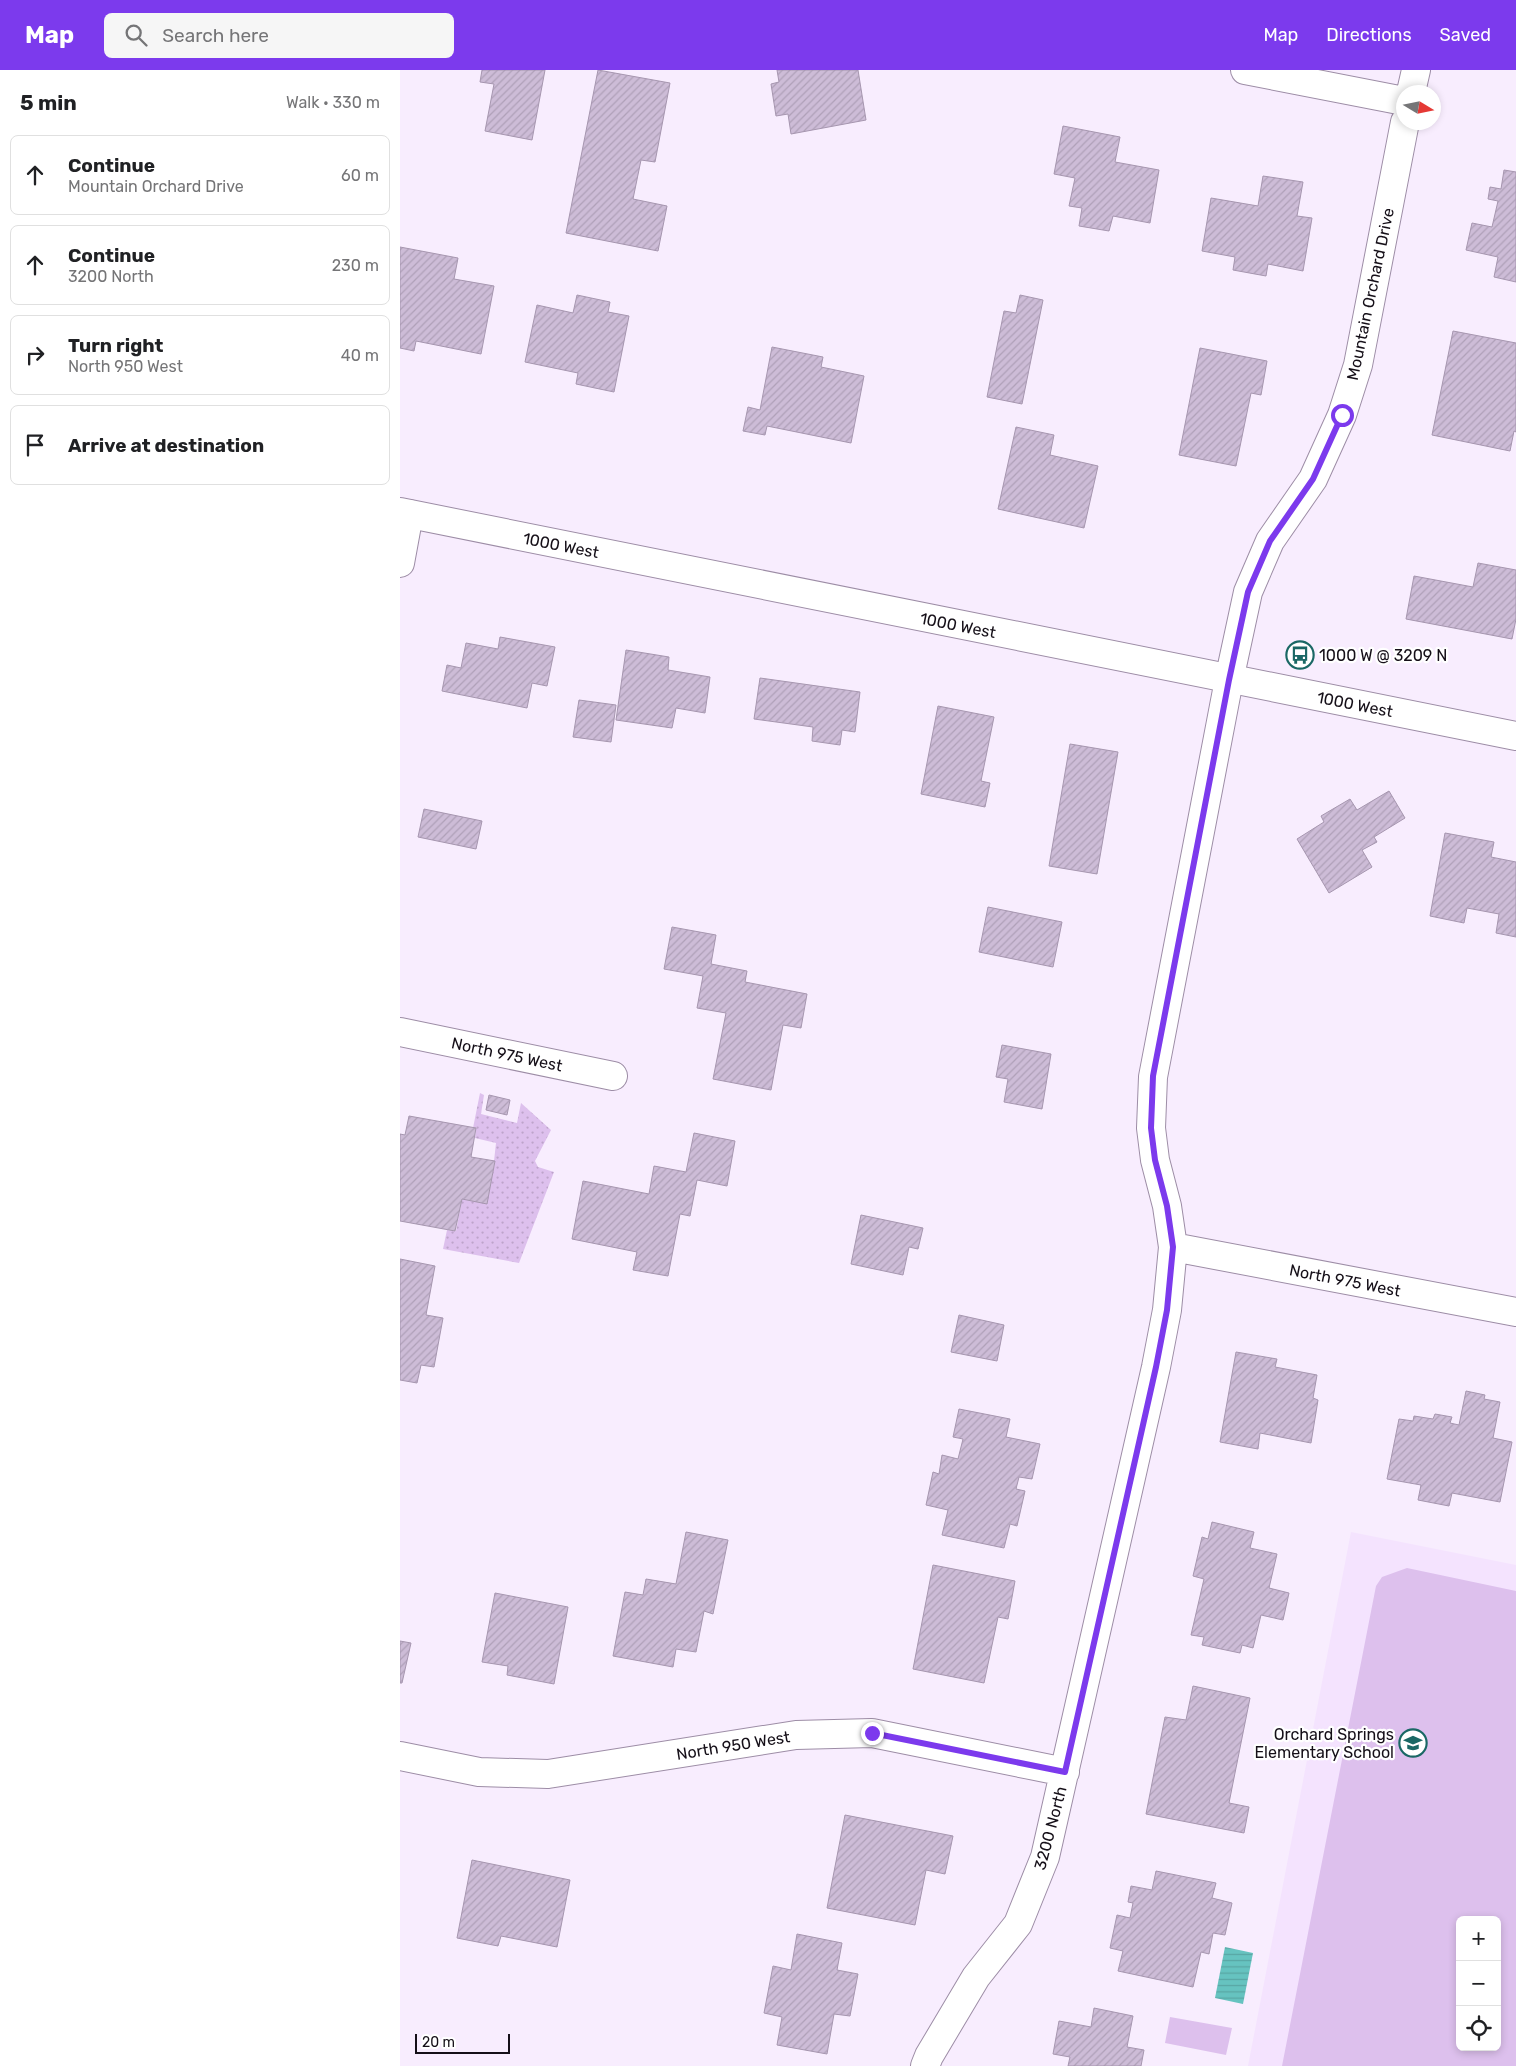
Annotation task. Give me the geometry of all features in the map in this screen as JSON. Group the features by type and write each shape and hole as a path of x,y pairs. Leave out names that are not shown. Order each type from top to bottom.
{"street":[{"path":"1245,70 1396,99"},
{"path":"1413,85 1416,70"},
{"name":"Mountain Orchard Drive","path":"1229,680 1248,592 1270,541 1313,479 1345,407 1358,365 1403,130"},
{"path":"400,563 405,513"},
{"name":"1000 West","path":"405,513 1229,680 1516,736"},
{"name":"3200 North","path":"925,2066 929,2056 976,1977 1018,1924 1045,1857 1156,1367 1167,1310 1173,1247 1167,1206 1155,1160 1151,1128 1153,1076 1229,680"},
{"name":"North 975 West","path":"400,1032 613,1076"},
{"name":"North 975 West","path":"1173,1247 1516,1312"},
{"name":"North 950 West","path":"400,1756 478,1772 548,1774 796,1735 872,1733 1065,1772"}],"shaded area":[{"path":"480,1093 484,1095 481,1114 517,1123 521,1103 551,1130 535,1161 538,1167 554,1172 519,1263 443,1249 447,1230 456,1231 462,1199 487,1203 495,1162 496,1143 475,1138 476,1129 473,1128"},
{"name":"Orchard Springs Elementary School","path":"1351,1532 1516,1565 1516,2066 1248,2066"},
{"name":"Orchard Springs Elementary School","path":"1407,1568 1516,1591 1516,2066 1282,2066 1376,1586 1382,1577"},
{"path":"1225,1947 1253,1953 1243,2004 1215,1998"},
{"path":"1170,2017 1232,2028 1226,2055 1165,2043"}],"building":[{"path":"482,70 545,70 532,140 485,131 494,84 480,82"},
{"path":"598,70 670,83 655,162 641,160 633,199 667,206 658,251 566,233"},
{"path":"777,70 858,70 866,120 791,134 788,114 776,116 771,84 779,82"},
{"path":"1063,126 1120,137 1115,162 1159,170 1150,223 1113,216 1109,231 1079,226 1082,208 1069,206 1075,178 1054,174"},
{"path":"1504,170 1516,172 1516,282 1494,277 1498,257 1466,250 1472,223 1492,227 1498,201 1488,199 1490,187 1501,189"},
{"path":"1263,176 1303,182 1297,216 1312,218 1303,271 1268,264 1266,276 1233,270 1235,257 1202,251 1211,198 1258,206"},
{"path":"400,247 458,258 454,279 494,286 481,354 416,341 414,351 400,348"},
{"path":"577,295 610,302 608,312 629,316 614,392 576,384 578,373 525,362 537,305 573,313"},
{"path":"1020,295 1043,300 1022,404 987,397 1004,311 1016,313"},
{"path":"1453,331 1516,343 1516,432 1514,431 1510,451 1432,435"},
{"path":"772,347 823,357 821,367 864,376 851,443 767,426 765,435 743,431 748,407 760,410"},
{"path":"1200,348 1267,361 1261,395 1251,393 1236,466 1179,455"},
{"path":"1016,427 1054,435 1050,455 1098,466 1084,528 998,509"},
{"path":"1478,563 1516,570 1516,619 1512,639 1406,619 1414,576 1473,587"},
{"path":"500,637 555,647 547,686 532,683 527,708 442,691 447,665 461,668 466,643 498,649"},
{"path":"626,650 669,657 668,670 710,677 705,713 676,708 672,728 616,720"},
{"path":"760,678 860,692 855,732 842,730 840,745 812,741 813,727 754,719"},
{"path":"579,700 616,705 611,742 573,737"},
{"path":"938,706 994,717 981,781 990,783 985,807 921,794"},
{"path":"1070,744 1118,752 1097,874 1049,866"},
{"path":"1389,791 1405,818 1374,837 1377,842 1362,850 1372,867 1329,893 1297,839 1324,822 1321,816 1350,799 1357,810"},
{"path":"424,809 482,821 476,849 418,837"},
{"path":"1445,833 1494,842 1491,857 1516,862 1516,937 1496,933 1499,914 1467,908 1464,923 1430,916"},
{"path":"988,907 1062,922 1053,967 979,952"},
{"path":"672,927 716,935 711,964 747,971 745,982 807,994 801,1028 783,1025 771,1090 713,1079 726,1013 697,1008 703,976 664,969"},
{"path":"1002,1045 1051,1054 1042,1109 1004,1102 1008,1079 996,1077"},
{"path":"489,1095 510,1100 507,1115 486,1110"},
{"path":"409,1116 476,1128 471,1157 495,1161 487,1204 462,1199 455,1231 400,1221 400,1134 405,1135"},
{"path":"694,1133 735,1141 727,1186 697,1180 690,1216 680,1214 668,1276 633,1270 637,1252 572,1239 583,1181 649,1194 654,1166 686,1172"},
{"path":"861,1215 923,1228 918,1249 909,1247 903,1275 851,1264"},
{"path":"400,1259 435,1266 426,1315 443,1318 434,1367 421,1365 417,1383 400,1380"},
{"path":"959,1315 1004,1325 997,1361 951,1352"},
{"path":"1236,1352 1277,1359 1275,1367 1317,1375 1313,1398 1318,1400 1311,1443 1260,1433 1258,1449 1220,1442"},
{"path":"1466,1391 1485,1395 1484,1399 1500,1402 1493,1438 1512,1442 1500,1502 1452,1493 1449,1506 1418,1500 1421,1485 1387,1479 1399,1419 1413,1421 1414,1416 1433,1419 1435,1414 1452,1417 1450,1423 1459,1425"},
{"path":"959,1409 1010,1419 1006,1437 1040,1444 1032,1479 1019,1477 1016,1489 1025,1491 1017,1526 1010,1524 1004,1548 942,1535 948,1510 926,1505 933,1472 939,1474 942,1455 958,1459 963,1439 953,1437"},
{"path":"1212,1522 1254,1532 1250,1548 1277,1554 1269,1588 1289,1593 1283,1620 1261,1615 1253,1648 1242,1645 1240,1653 1202,1645 1204,1637 1191,1635 1204,1579 1193,1576 1202,1537 1208,1539"},
{"path":"686,1532 728,1540 713,1614 704,1611 696,1652 676,1649 673,1667 613,1656 625,1592 643,1595 646,1579 676,1584"},
{"path":"933,1565 1015,1581 1008,1619 998,1617 984,1683 913,1669"},
{"path":"495,1593 568,1607 554,1684 507,1675 508,1666 482,1662"},
{"path":"400,1641 411,1643 402,1683 400,1683"},
{"path":"1193,1686 1250,1698 1229,1803 1249,1807 1244,1833 1146,1814 1165,1717 1186,1720"},
{"path":"845,1815 953,1836 945,1874 926,1870 915,1925 827,1908"},
{"path":"472,1860 570,1880 557,1947 501,1936 498,1946 457,1938"},
{"path":"1156,1871 1216,1883 1212,1898 1232,1903 1225,1935 1213,1933 1209,1954 1201,1952 1193,1987 1118,1971 1123,1951 1110,1948 1117,1915 1130,1918 1133,1903 1128,1902 1131,1886 1152,1890"},
{"path":"797,1934 842,1943 837,1970 858,1974 850,2016 834,2014 827,2054 777,2045 782,2017 764,2013 773,1966 791,1970"},
{"path":"1094,2008 1133,2016 1127,2047 1144,2050 1141,2066 1068,2066 1070,2057 1053,2054 1059,2021 1091,2027"}],"place":[{"name":"1000 W @ 3209 N","path":"1300,655"},
{"name":"Orchard Springs Elementary School","path":"1413,1743"}],"route":[{"path":"872,1733 1065,1772 1156,1367 1167,1310 1173,1247 1167,1206 1155,1160 1151,1128 1153,1076 1229,680 1248,592 1270,541 1313,479 1342,415"}]}
